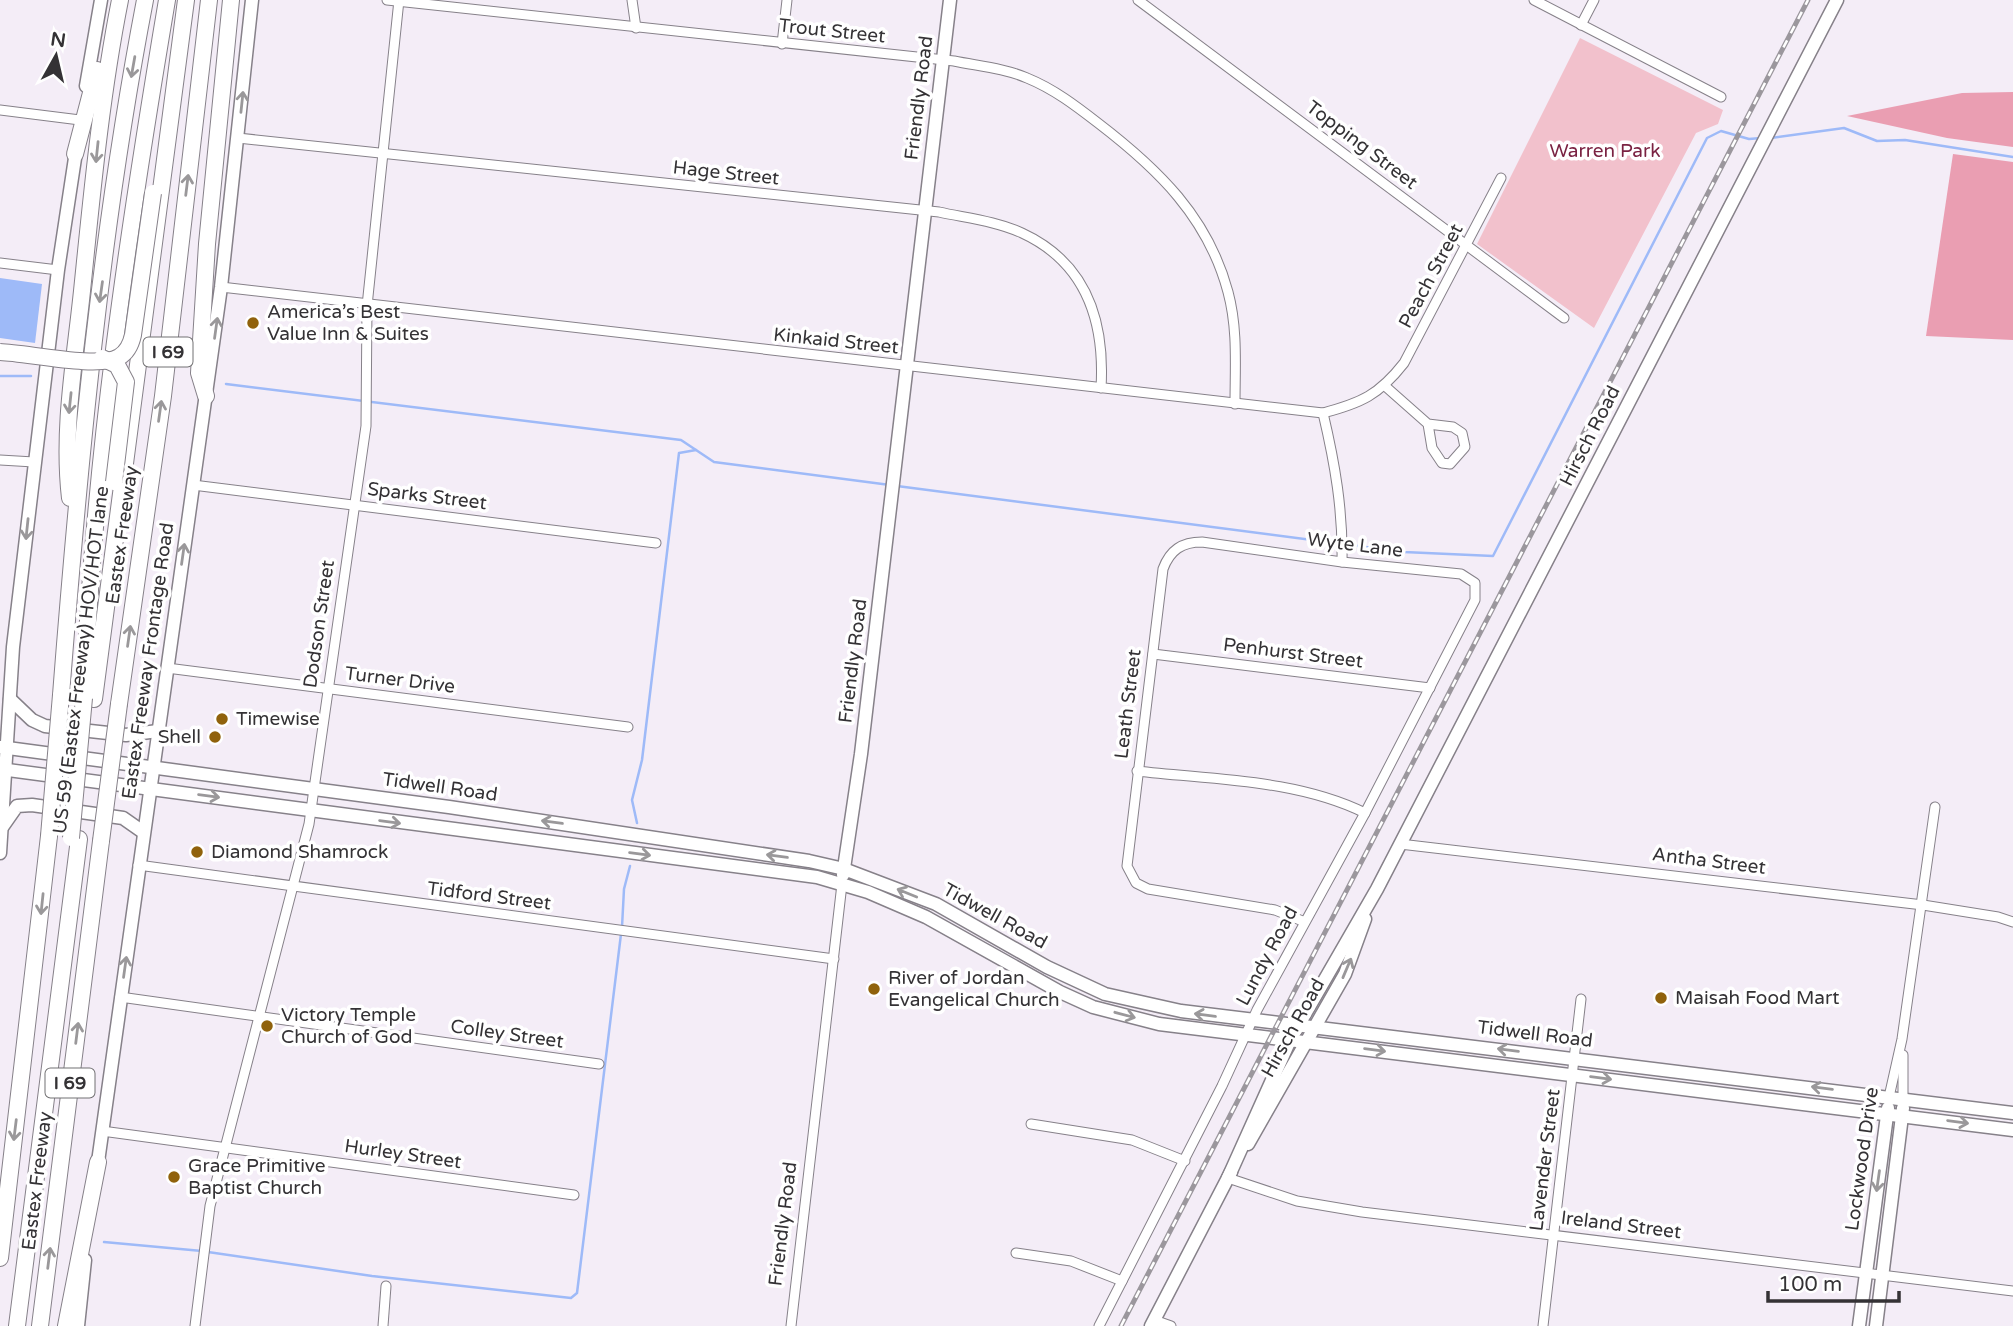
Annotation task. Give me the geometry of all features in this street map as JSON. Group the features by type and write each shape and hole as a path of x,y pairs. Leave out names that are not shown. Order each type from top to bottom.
{"highway":[{"path":"74,525 67,471 69,412 104,84 118,0"},
{"path":"75,154 118,0"},
{"name":"Eastex Freeway","path":"0,1258 49,836 74,525 98,308 132,68 145,0"},
{"name":"Eastex Freeway","path":"17,1326 55,1020 89,699 88,597 97,496 133,210 167,0"},
{"path":"111,361 127,350 134,335 174,0"},
{"path":"0,352 93,359 111,354 121,345 125,337 150,192 180,0"},
{"name":"US 59 (Eastex Freeway) HOV/HOT lane","path":"89,699 187,0"},
{"name":"Eastex Freeway","path":"40,1326 119,704 163,396 209,0"},
{"path":"206,396 199,373 199,360 212,181 231,0"},
{"path":"0,346 111,361 120,368 126,382 112,482"},
{"path":"89,699 97,640 119,383 112,372 93,359"},
{"path":"66,1326 99,1161"}],"main road":[{"path":"0,853 7,646 58,270 101,0"},
{"name":"Eastex Freeway Frontage Road","path":"78,1326 138,865 222,287 252,0"},
{"name":"Friendly Road","path":"842,884 893,493 950,0"},
{"name":"Hirsch Road","path":"1228,1178 1297,1025 1377,889 1837,0"},
{"path":"5,704 45,726 127,735 158,731"},
{"name":"Tidwell Road","path":"3,747 449,807 844,869 936,904 1060,992 1099,1008 1159,1024 1735,1093 2013,1130"},
{"name":"Tidwell Road","path":"2,769 311,809 446,830 793,872 842,884 979,937 1105,994 1168,1009 2013,1113"},
{"path":"2,828 17,806 32,805 123,818 143,832"},
{"path":"446,830 449,807"},
{"path":"699,860 700,845"},
{"name":"Hirsch Road","path":"1152,1323 1228,1178 1345,974 1377,889"},
{"path":"1099,1008 1105,994"},
{"path":"1464,1061 1466,1045"},
{"path":"1735,1093 1737,1078"},
{"name":"Lockwood Drive","path":"1859,1326 1889,1097"},
{"name":"Lockwood Drive","path":"1876,1326 1903,1098"}],"street":[{"name":"Trout Street","path":"387,0 943,60 1024,76 1060,94 1141,156 1179,195 1215,253 1229,295 1235,338 1235,404"},
{"path":"632,0 636,28"},
{"path":"782,44 787,0"},
{"name":"Topping Street","path":"1138,0 1564,318"},
{"path":"1534,0 1721,97"},
{"path":"1581,24 1594,0"},
{"name":"Dodson Street","path":"195,1326 204,1243 223,1147 259,1018 311,809 366,419 367,306 399,1"},
{"path":"0,110 80,120"},
{"name":"Hage Street","path":"238,138 926,211 1006,227 1037,241 1056,255 1082,286 1098,321 1103,359 1101,388"},
{"name":"Peach Street","path":"1385,386 1413,347 1501,178"},
{"path":"0,263 58,270"},
{"name":"Kinkaid Street","path":"222,287 367,306 1323,413 1360,402 1385,386"},
{"path":"1385,386 1427,424 1435,454 1442,463 1450,464 1463,451 1464,436 1453,427 1427,424"},
{"path":"1323,413 1338,476 1343,557"},
{"path":"0,460 34,461"},
{"name":"Sparks Street","path":"193,485 656,543"},
{"name":"Wyte Lane","path":"1204,542 1343,557 1461,574 1475,583 1472,606"},
{"name":"Leath Street","path":"1204,542 1186,543 1167,559 1137,771 1127,866 1136,883 1148,889 1275,910 1305,922"},
{"name":"Lundy Road","path":"1099,1326 1185,1161 1252,1021 1365,813 1472,606"},
{"name":"Penhurst Street","path":"1153,654 1430,688"},
{"name":"Turner Drive","path":"167,668 628,727"},
{"path":"1137,771 1311,792 1339,800 1365,813"},
{"name":"Lockwood Drive","path":"1889,1097 1902,1039 1935,807"},
{"name":"Antha Street","path":"1400,844 1923,905 1998,917 2013,922"},
{"name":"Tidford Street","path":"138,865 834,959"},
{"name":"Friendly Road","path":"791,1326 842,884"},
{"name":"Colley Street","path":"120,997 598,1064"},
{"name":"Lavender Street","path":"1543,1326 1581,999"},
{"name":"Lockwood Drive","path":"1902,1039 1903,1098"},
{"path":"1031,1124 1132,1140 1185,1161"},
{"name":"Hurley Street","path":"102,1131 574,1195"},
{"name":"Ireland Street","path":"1228,1178 1297,1200 1362,1212 2013,1291"},
{"path":"1016,1253 1071,1261 1122,1282"},
{"path":"383,1326 386,1286"},
{"path":"1152,1323 1171,1326"}],"green space":[{"name":"Warren Park","path":"1580,38 1723,110 1718,124 1696,133 1594,328 1477,244"}],"shaded area":[{"path":"2013,92 2013,147 1947,138 1847,116 1962,93"},
{"path":"1953,154 2013,162 2013,340 1926,336"}],"water":[{"path":"0,278 42,284 35,343 0,338"}],"waterway":[{"path":"1771,138 1844,128 1877,141 1905,140 2013,157"},
{"path":"897,486 1404,552 1493,556 1707,138 1721,131 1749,139 1761,138"},
{"path":"0,376 31,376"},
{"path":"226,384 681,440 714,462 890,485"},
{"path":"637,823 632,800 642,760 679,453 696,450"},
{"path":"622,927 624,889 630,866"},
{"path":"208,1252 372,1276 571,1298 577,1293 621,934"},
{"path":"104,1242 202,1251"}],"railway":[{"path":"1121,1326 1808,0"}],"place":[{"name":"America’s Best Value Inn & Suites","path":"253,323"},
{"name":"Timewise","path":"222,719"},
{"name":"Shell","path":"215,737"},
{"name":"Diamond Shamrock","path":"197,852"},
{"name":"River of Jordan Evangelical Church","path":"874,989"},
{"name":"Maisah Food Mart","path":"1661,998"},
{"name":"Victory Temple Church of God","path":"267,1026"},
{"name":"Grace Primitive Baptist Church","path":"174,1177"}]}
